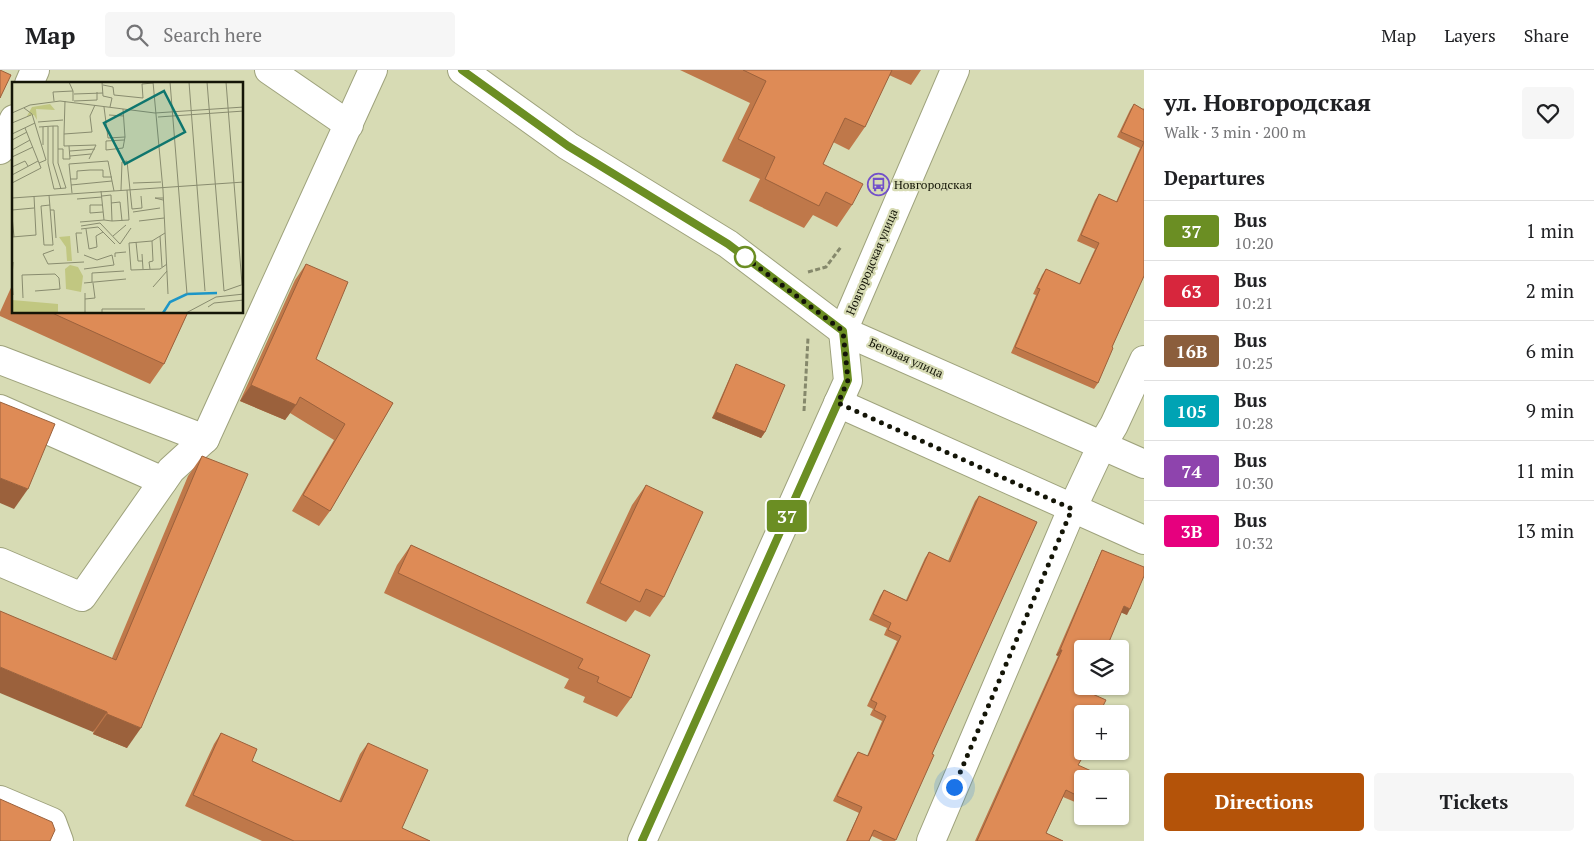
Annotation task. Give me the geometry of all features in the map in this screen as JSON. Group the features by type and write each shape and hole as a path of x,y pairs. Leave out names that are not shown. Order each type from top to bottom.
{"street":[{"path":"30,82 35,70"},
{"path":"269,70 349,125"},
{"path":"0,562 82,597 171,470 205,439 373,70"},
{"name":"Новгородская улица","path":"642,841 848,380 843,331 955,70"},
{"name":"Беговая улица","path":"474,73 568,146 728,244 843,331 1144,464"},
{"path":"0,150 12,123"},
{"path":"0,360 205,439"},
{"path":"931,841 1072,509 1144,360"},
{"path":"838,403 1144,540"},
{"path":"0,409 163,481"},
{"path":"0,800 52,822 59,841"}],"path":[{"path":"806,273 826,267 841,247"},
{"path":"804,412 808,331"}],"building":[{"path":"0,70 11,75 0,98"},
{"path":"743,70 892,70 865,127 845,118 823,164 863,184 852,205 826,192 819,206 765,179 775,157 738,139 766,81"},
{"path":"1134,104 1144,110 1144,142 1121,132"},
{"path":"1144,142 1144,276 1098,383 1015,347 1040,289 1037,288 1046,269 1080,284 1099,243 1081,235 1099,194 1117,202"},
{"path":"306,264 348,282 316,359 393,403 330,511 303,495 345,424 300,397 296,405 251,385"},
{"path":"54,314 187,314 164,364"},
{"path":"736,364 785,385 765,432 716,412"},
{"path":"0,402 55,424 28,489 0,478"},
{"path":"202,456 248,474 141,728 0,667 0,611 116,660"},
{"path":"646,485 703,512 664,597 646,589 640,602 600,583"},
{"path":"979,496 1037,522 932,754 934,755 896,840 874,830 869,841 847,841 862,807 837,796 858,752 868,756 886,716 874,710 877,703 871,700 901,636 888,630 891,623 873,614 884,590 907,601 929,552 950,562"},
{"path":"411,545 650,655 631,698 597,682 599,677 578,668 583,659 398,573"},
{"path":"1102,550 1144,567 1144,576 1130,609 1124,606 1110,640 1074,640 1074,695 1095,695 1106,700 1104,705 1074,705 1074,760 1081,760 1078,765 1089,770 1074,770 1074,794 1066,790 1046,833 1063,841 977,841 1062,650 1060,650"},
{"path":"221,733 257,749 252,761 341,802 368,743 428,770 402,828 430,841 294,841 193,795"},
{"path":"0,799 52,822 55,830 50,841 0,841"}],"bus line":[{"name":"37","path":"462,70 568,146 728,244 843,331 848,380 642,841"}],"place":[{"name":"Новгородская","path":"878,185"}],"route":[{"path":"745,257 742,255 843,331 848,380 838,403 1072,509 954,787"}]}
